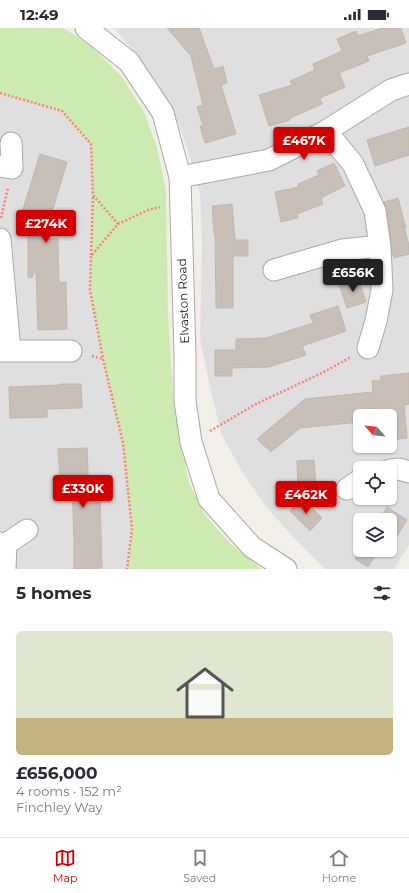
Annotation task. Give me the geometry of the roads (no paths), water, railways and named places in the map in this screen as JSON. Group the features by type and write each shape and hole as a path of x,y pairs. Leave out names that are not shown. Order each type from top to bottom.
{"street":[{"name":"Elvaston Road","path":"86,28 129,62 163,113 180,177 185,401 191,442 209,499 252,547 286,569"},
{"path":"180,177 269,160 326,131 391,90 409,84"},
{"path":"326,131 353,164 375,211 380,246 382,290 376,321 368,348"},
{"path":"6,167 11,143"},
{"path":"0,238 5,351 71,351"},
{"path":"274,270 342,250 380,246"},
{"path":"397,469 409,472"},
{"path":"6,569 3,543 27,530"}]}
